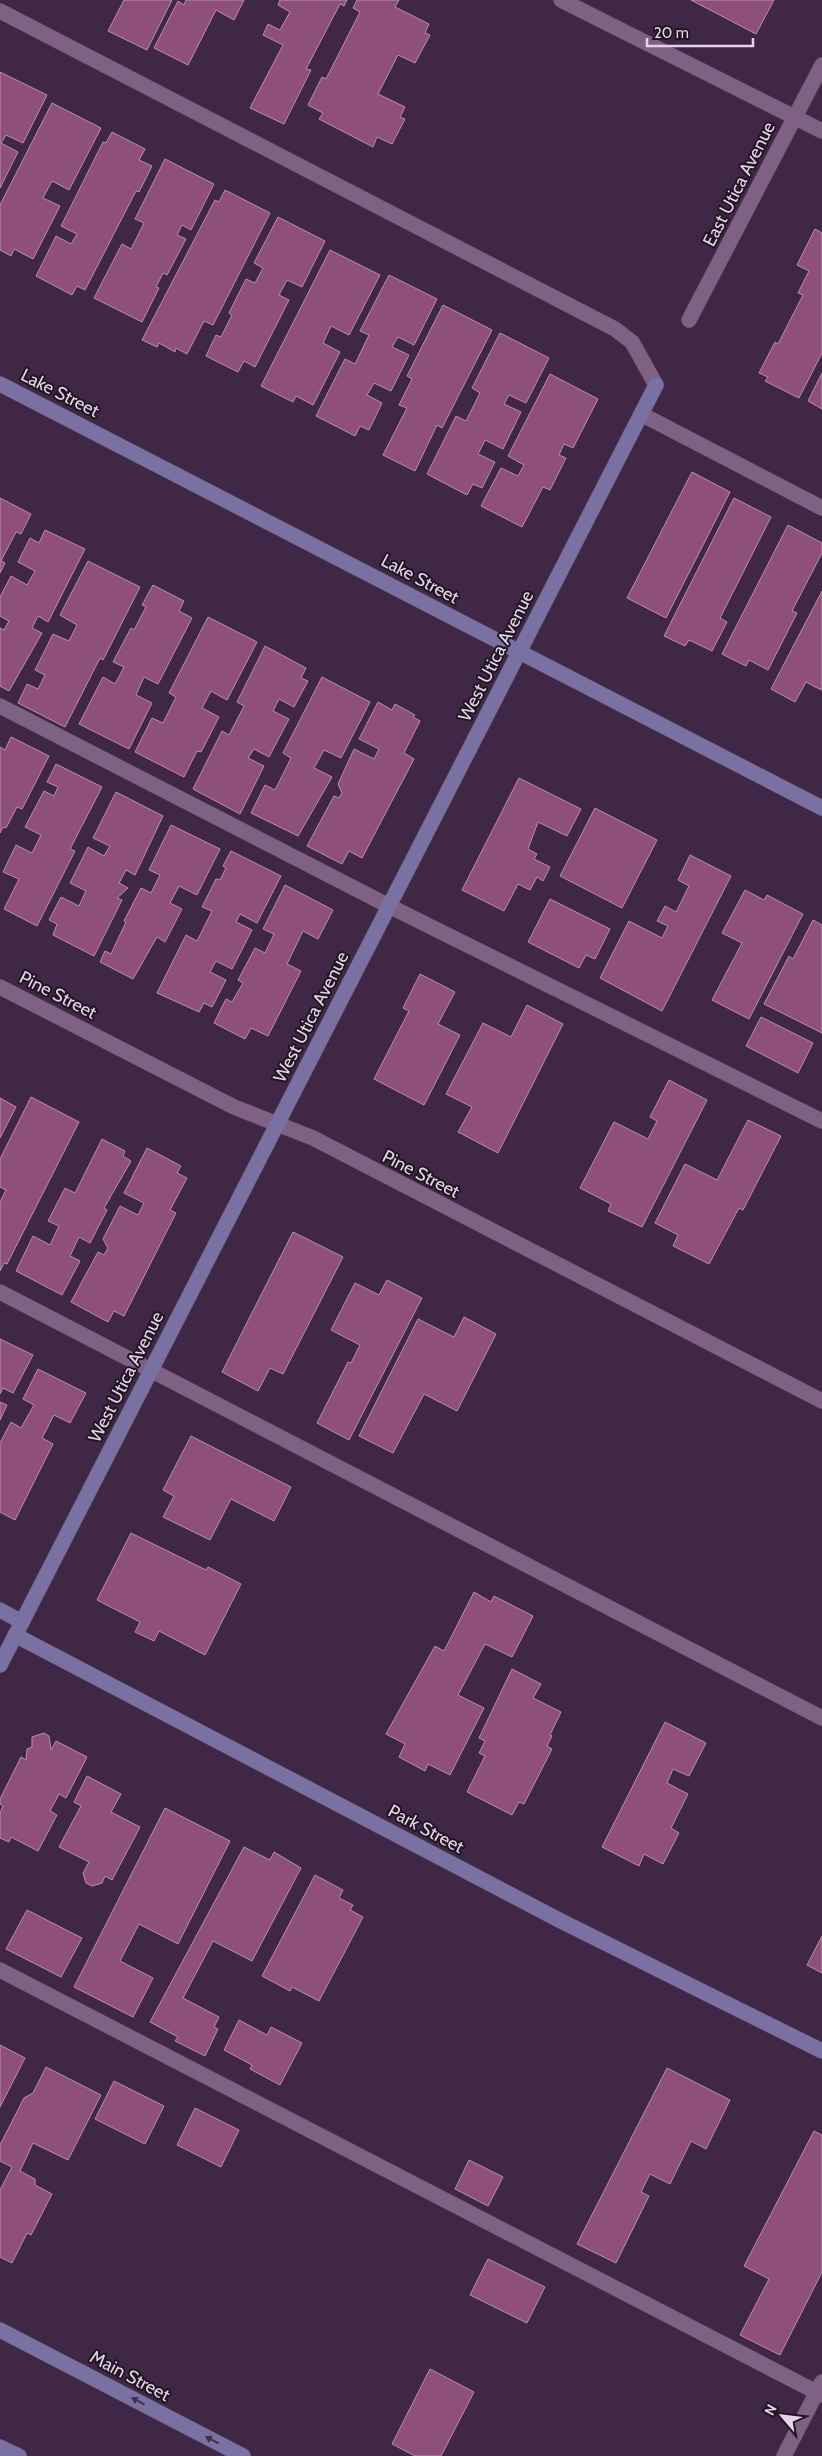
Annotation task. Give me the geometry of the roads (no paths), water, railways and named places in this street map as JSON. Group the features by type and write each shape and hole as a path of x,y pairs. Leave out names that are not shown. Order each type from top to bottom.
{"street":[{"path":"565,1 822,131"},
{"name":"West Utica Avenue","path":"0,11 615,329 632,342 656,385 0,1665"},
{"name":"East Utica Avenue","path":"689,320 822,65"},
{"name":"Lake Street","path":"0,384 822,808"},
{"path":"641,414 822,508"},
{"path":"0,706 389,906 822,1121"},
{"name":"Pine Street","path":"0,987 234,1107 322,1143 822,1402"},
{"path":"0,1292 152,1369 822,1718"},
{"name":"Park Street","path":"0,1610 19,1628 561,1921 822,2051"},
{"path":"0,1970 820,2389 784,2456"},
{"name":"Main Street","path":"0,2330 243,2456"},
{"path":"0,2447 19,2456"}]}
